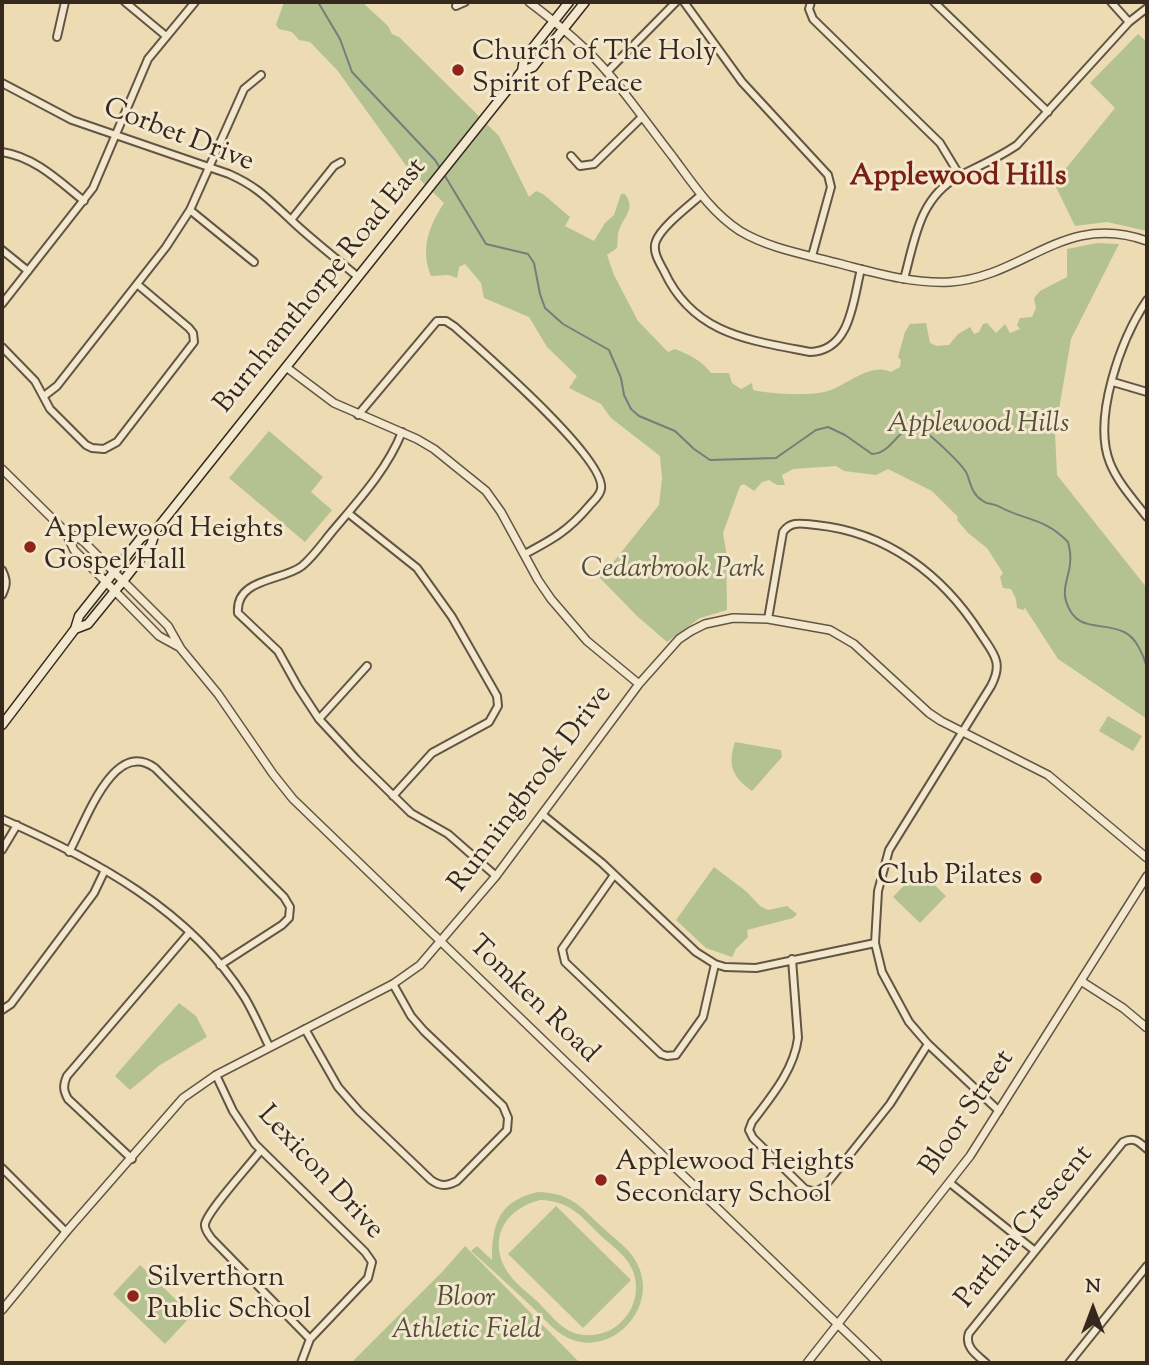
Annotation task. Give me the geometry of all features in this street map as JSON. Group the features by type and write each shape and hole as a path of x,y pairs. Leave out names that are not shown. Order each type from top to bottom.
{"main road":[{"name":"Burnhamthorpe Road East","path":"75,629 88,624 123,581 151,545 156,530 522,71 524,59 569,2"},
{"name":"Burnhamthorpe Road East","path":"522,71 533,67 584,2"},
{"name":"Burnhamthorpe Road East","path":"2,725 75,629 79,616 141,538 156,530"}],"street":[{"path":"57,37 65,2"},
{"path":"125,2 166,36"},
{"path":"2,304 93,188 148,60 195,2"},
{"path":"456,6 465,2"},
{"path":"529,2 564,29 607,72 716,211 740,231 769,244 904,279 950,282 997,271 1056,242 1082,235 1116,233 1147,241"},
{"path":"607,72 677,2"},
{"path":"684,2 742,82 828,174 831,187 812,256"},
{"path":"811,2 813,19 940,144 960,176"},
{"path":"934,2 1048,112"},
{"path":"1111,2 1129,22"},
{"path":"904,279 927,204 940,189 1007,151 1027,135 1129,22 1147,8"},
{"path":"44,396 57,386 166,247 190,210 244,89 261,75"},
{"name":"Corbet Drive","path":"2,83 72,120 249,183 358,277"},
{"path":"571,156 580,166 594,164 642,117"},
{"path":"2,152 18,154 48,172 84,201"},
{"path":"291,220 334,166 341,162"},
{"path":"701,195 658,237 655,253 672,290 686,306 700,319 733,335 810,352 822,352 830,348 844,332 861,268"},
{"path":"190,210 254,262"},
{"path":"2,250 28,271"},
{"path":"2,346 29,374 50,409 86,445 104,449 117,442 190,349 195,338 188,328 137,284"},
{"path":"1147,300 1128,333 1105,415 1105,446 1110,462 1119,480 1147,517"},
{"path":"358,415 437,321 446,321 455,327 545,409 577,445 601,478 599,495 577,521 562,534 525,554"},
{"path":"286,367 321,395 434,449 486,491 501,512 538,580 570,622 603,656 639,684"},
{"path":"1113,382 1147,392"},
{"path":"402,432 392,456 303,565 249,589 238,604 240,617 278,651 319,719 393,796 426,823 448,834 496,876"},
{"name":"Tomken Road","path":"2,469 66,532 83,541 168,626 181,649 218,694 285,789 878,1363"},
{"path":"348,513 417,568 452,617 497,696 498,706 489,722 432,753 393,796"},
{"path":"768,619 781,537 785,528 790,524 845,530 867,537 908,557 952,595 996,659 996,676 889,850 878,891 875,943 882,972 894,999 909,1022 928,1044 999,1111"},
{"name":"Tomken Road","path":"66,532 74,550 159,636 181,649"},
{"path":"2,570 7,579 2,595"},
{"name":"Runningbrook Drive","path":"2,1310 183,1098 216,1075 393,984 421,965 496,876 639,684 679,639 691,631 722,619 768,619 816,626 843,636 929,713 1048,775 1147,858"},
{"path":"319,719 367,666"},
{"path":"69,852 100,790 119,768 127,762 138,760 155,768 284,897 290,907 289,918 282,925 220,965"},
{"path":"543,815 602,863 696,952 715,964 746,969 875,943"},
{"path":"2,819 142,891 190,932 220,965 246,1000 269,1046"},
{"path":"2,850 17,825"},
{"path":"2,1010 11,1004 94,893 104,870"},
{"path":"614,875 562,949 562,957 661,1054 676,1055 703,1017 715,964"},
{"name":"Bloor Street","path":"807,1363 950,1182 999,1111 1147,876"},
{"path":"132,1159 68,1099 64,1092 64,1083 67,1076 190,932"},
{"path":"792,959 797,1016 796,1051 788,1069 749,1130 753,1138 805,1189 816,1192 824,1187 890,1104 928,1044"},
{"path":"1081,981 1124,1008 1147,1028"},
{"path":"305,1029 338,1087 359,1111 431,1180 447,1186 457,1181 507,1130 508,1118 503,1106 411,1016 393,984"},
{"name":"Lexicon Drive","path":"216,1075 244,1130 372,1262 368,1278 310,1339 301,1363"},
{"name":"Parthia Crescent","path":"986,1363 970,1348 967,1337 1123,1142 1136,1140 1147,1149"},
{"path":"261,1150 212,1211 205,1223 206,1230 310,1339"},
{"path":"2,1168 66,1232"},
{"path":"950,1182 1035,1251"},
{"path":"1069,1363 1147,1266"}],"green space":[{"name":"Applewood Hills","path":"284,2 362,2 499,136 529,197 536,191 543,194 570,217 565,226 594,241 605,223 614,215 621,194 625,194 629,204 628,212 618,232 617,248 607,255 614,275 638,321 668,352 675,349 686,353 711,373 729,373 732,383 741,389 752,383 753,390 788,394 816,393 832,390 866,372 891,372 900,367 901,360 898,357 910,324 926,323 930,343 937,346 949,345 958,334 970,327 974,334 979,332 983,324 987,323 996,333 1005,324 1010,333 1020,329 1017,325 1020,318 1032,317 1036,308 1034,298 1040,291 1067,277 1067,249 1097,243 1119,244 1071,339 1055,433 1057,475 1147,588 1147,719 1058,659 1025,608 1017,608 1011,589 1003,588 1000,577 1003,573 987,548 968,533 957,520 958,517 932,491 888,469 876,475 844,471 836,466 793,469 782,475 785,485 777,485 769,480 762,482 754,491 744,484 740,486 723,533 727,610 700,618 667,642 599,577 659,505 662,478 660,456 611,418 601,404 569,388 577,376 547,347 529,317 484,298 481,283 465,264 459,267 457,278 448,275 431,276 426,247 434,220 444,203 407,167 337,70 310,42 299,40 292,32 279,29 276,25"},
{"path":"1138,34 1147,42 1147,231 1107,222 1075,226 1054,183 1115,108 1090,83"},
{"path":"269,431 323,477 311,492 332,510 305,542 229,478"},
{"path":"1108,716 1142,736 1133,751 1099,731"},
{"path":"735,742 781,750 782,757 752,791 740,781 733,770"},
{"path":"714,867 747,892 760,906 768,910 787,906 797,914 793,918 747,930 748,937 732,957 706,948 676,920"},
{"path":"919,870 946,896 920,923 893,897"},
{"path":"179,1003 196,1016 207,1037 160,1065 130,1090 115,1076"},
{"path":"538,1192 566,1198 586,1212 632,1255 642,1278 642,1295 637,1312 626,1326 613,1336 596,1342 579,1342 561,1334 471,1251 477,1246 492,1260 494,1235 500,1216 514,1201","holes":["540,1200 559,1203 581,1216 622,1255 632,1270 636,1295 630,1311 619,1324 609,1330 598,1334 574,1333 559,1323 505,1268 500,1256 500,1234 510,1216 529,1204"]},
{"path":"556,1206 631,1280 583,1328 508,1254"},
{"name":"Bloor Athletic Field","path":"465,1246 580,1363 351,1363"},
{"path":"140,1265 192,1315 165,1344 113,1294"}],"waterway":[{"path":"318,2 340,39 352,72 440,168"},
{"path":"445,176 486,244 528,254 534,263 545,308 563,324 609,350 621,378 624,395 631,409 639,416 675,431 710,460 776,458 816,430 828,427 872,454 879,453 904,431 916,427 921,429 959,463 979,498 1051,528 1068,542 1070,561 1065,592 1070,611 1083,622 1128,634 1139,647 1147,668"}],"place":[{"name":"Church of The Holy Spirit of Peace","path":"458,70"},
{"name":"Applewood Heights Gospel Hall","path":"30,547"},
{"name":"Club Pilates","path":"1036,878"},
{"name":"Applewood Heights Secondary School","path":"601,1180"},
{"name":"Silverthorn Public School","path":"133,1296"}],"district":[{"name":"Applewood Hills","path":"958,179"}],"park label":[{"name":"Cedarbrook Park","path":"673,571"}]}
